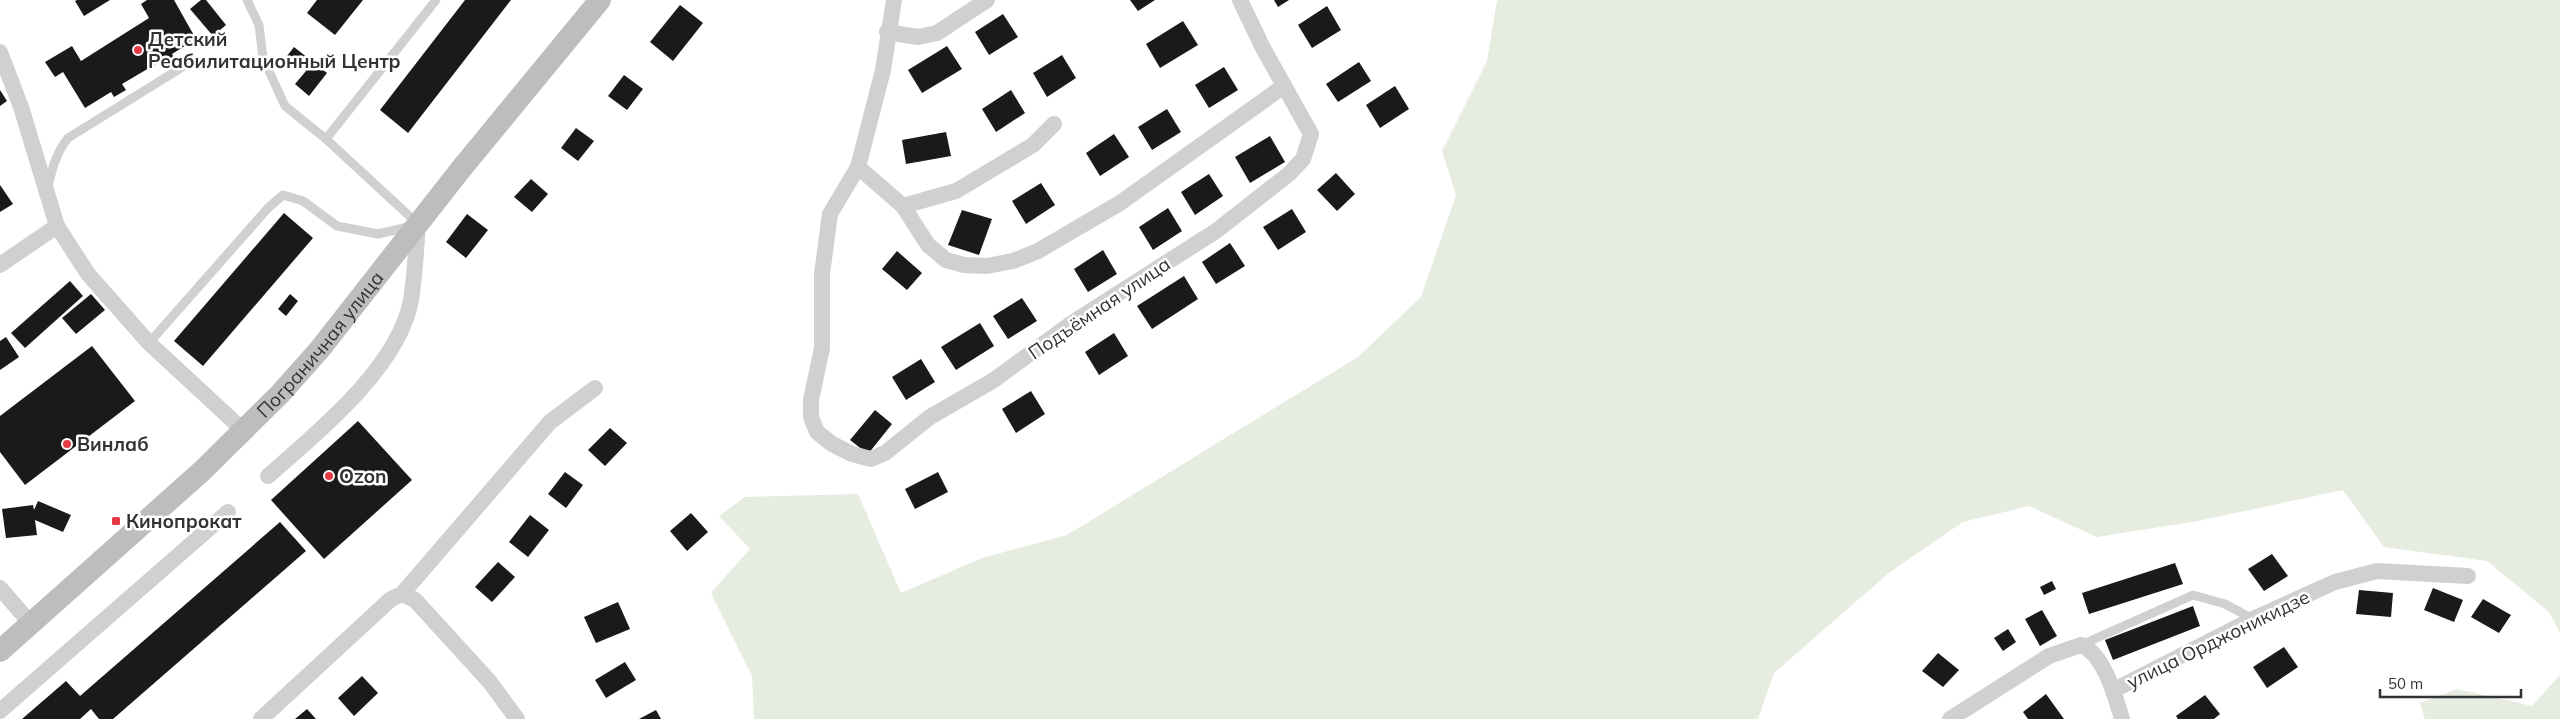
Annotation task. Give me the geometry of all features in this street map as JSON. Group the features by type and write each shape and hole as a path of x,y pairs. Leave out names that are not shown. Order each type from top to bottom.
{"main road":[{"name":"Пограничная улица","path":"0,651 244,431 320,349 418,224 600,0"}],"street":[{"path":"894,0 882,70 858,166 903,206 928,245 946,260 964,265 987,266 1013,261 1038,251 1120,203 1284,86"},
{"path":"888,32 918,37 937,33 987,0"},
{"name":"Подъёмная улица","path":"858,166 830,214 822,274 822,348 811,400 811,418 817,432 852,454 871,459 885,453 930,417 994,380 1072,322 1216,231 1289,174 1303,159 1311,134 1240,0"},
{"path":"0,52 21,107 57,226 88,274 149,343 244,431"},
{"path":"903,206 956,191 1033,145 1054,124"},
{"path":"268,476 314,436 365,384 392,349 411,302 418,224"},
{"path":"0,265 57,226"},
{"path":"261,719 397,596 550,422 595,388"},
{"path":"0,711 228,512"},
{"name":"улица Орджоникидзе","path":"2081,645 2091,649 2114,690 2254,619 2335,582 2377,571 2468,576"},
{"path":"0,588 31,624"},
{"path":"397,596 415,600 489,681 517,719"},
{"path":"1950,719 2049,656 2081,645"},
{"path":"2114,690 2122,719"}],"lane":[{"path":"247,0 260,25 263,58 285,106 326,139 418,224"},
{"path":"326,139 436,0"},
{"path":"47,192 52,167 60,149 68,138 189,63"},
{"path":"149,343 268,208 283,195 303,201 337,226 378,234 418,224"},
{"path":"2081,645 2193,595 2225,604 2254,619"}],"shaded area":[{"path":"1497,0 2560,0 2560,633 2549,612 2487,561 2384,547 2343,490 2198,521 2097,537 2029,506 1963,522 1890,572 1774,673 1758,719 754,719 752,676 711,593 750,549 719,516 745,497 858,494 901,593 982,558 1067,535 1358,357 1421,297 1456,195 1442,151 1487,61"},
{"path":"2560,675 2560,719 2425,719 2420,703 2457,689 2532,706"}],"building":[{"path":"110,0 84,16 75,1"},
{"name":"Детский Реабилитационный Центр","path":"147,0 174,0 196,39 172,54 175,60 165,67 161,61 122,84 126,90 114,97 111,92 85,108 63,72 55,77 45,62 72,46 81,61 149,18 141,4"},
{"path":"201,0 206,0 226,25 213,36 190,9"},
{"path":"317,0 363,0 335,35 307,13"},
{"path":"465,0 511,0 408,133 380,110"},
{"path":"1130,0 1155,0 1138,11"},
{"path":"1274,0 1289,0 1278,7"},
{"path":"680,5 703,23 673,61 650,42"},
{"path":"1327,6 1341,30 1312,48 1298,25"},
{"path":"1003,14 1018,37 989,55 975,32"},
{"path":"1183,21 1198,45 1160,68 1146,44"},
{"path":"947,46 962,69 922,93 908,70"},
{"path":"294,47 327,73 309,96 295,84 306,71 287,56"},
{"path":"1062,55 1076,78 1047,97 1033,73"},
{"path":"1359,62 1371,81 1338,102 1326,84"},
{"path":"1224,67 1238,90 1209,108 1195,85"},
{"path":"624,75 643,89 627,110 608,96"},
{"path":"1395,86 1409,109 1380,128 1366,105"},
{"path":"0,90 7,101 0,106"},
{"path":"1011,90 1025,113 996,132 982,109"},
{"path":"1167,109 1181,132 1152,150 1138,127"},
{"path":"576,128 594,141 578,161 561,148"},
{"path":"946,132 951,156 906,164 902,140"},
{"path":"1114,134 1129,157 1100,176 1086,153"},
{"path":"1270,136 1285,162 1250,183 1235,157"},
{"path":"1336,173 1355,194 1337,211 1317,190"},
{"path":"1209,174 1223,196 1195,215 1181,192"},
{"path":"531,179 548,194 532,212 514,197"},
{"path":"1041,183 1055,205 1026,224 1012,201"},
{"path":"0,185 13,204 0,212"},
{"path":"1168,208 1182,231 1153,250 1139,227"},
{"path":"1292,209 1306,232 1278,250 1263,227"},
{"path":"962,210 992,219 979,255 948,245"},
{"path":"284,213 313,238 203,366 174,341"},
{"path":"467,214 488,230 466,258 446,242"},
{"path":"1230,243 1245,266 1216,284 1202,262"},
{"path":"1103,250 1117,274 1088,292 1074,269"},
{"path":"897,251 922,273 907,290 882,269"},
{"path":"1184,276 1198,299 1152,329 1137,306"},
{"path":"70,281 83,296 25,348 11,333"},
{"path":"91,294 105,310 76,334 62,318"},
{"path":"290,294 298,301 286,316 278,309"},
{"path":"1022,298 1037,321 1008,339 993,316"},
{"path":"980,323 994,346 956,370 941,347"},
{"path":"1114,333 1128,356 1099,375 1085,352"},
{"path":"6,337 19,357 0,370 0,341"},
{"path":"92,346 135,401 25,485 0,452 0,416"},
{"path":"921,359 935,382 906,400 892,377"},
{"path":"1031,391 1045,414 1016,433 1002,409"},
{"path":"875,410 892,424 868,454 850,440"},
{"path":"358,421 412,480 324,559 271,500"},
{"path":"610,428 627,443 605,466 588,450"},
{"path":"565,472 583,485 566,508 548,494"},
{"path":"938,472 948,492 915,509 905,489"},
{"path":"38,501 71,515 63,532 35,520 37,535 6,538 2,509 33,505 34,510"},
{"path":"691,513 708,532 687,551 670,531"},
{"path":"530,515 549,530 528,557 509,542"},
{"path":"280,522 306,551 113,719 99,719 91,709 80,719 22,719 66,681 80,696"},
{"path":"2272,554 2288,576 2264,591 2248,569"},
{"path":"498,562 515,577 492,602 475,587"},
{"path":"2175,563 2183,584 2089,614 2082,593"},
{"path":"2052,581 2056,589 2044,595 2040,587"},
{"path":"2433,588 2463,600 2454,622 2424,610"},
{"path":"2359,590 2393,593 2391,617 2356,614"},
{"path":"2483,599 2511,615 2499,633 2471,617"},
{"path":"618,602 630,629 596,643 584,617"},
{"path":"2193,606 2200,626 2113,660 2105,640"},
{"path":"2042,610 2057,636 2040,646 2025,619"},
{"path":"2008,629 2016,642 2003,651 1994,638"},
{"path":"2284,647 2298,667 2267,688 2253,667"},
{"path":"1938,653 1959,670 1943,687 1922,671"},
{"path":"625,662 636,680 606,698 595,680"},
{"path":"362,676 378,693 354,716 338,698"},
{"path":"2046,694 2064,719 2028,719 2023,712"},
{"path":"2205,695 2220,714 2214,719 2178,719 2176,716"},
{"path":"307,709 316,719 295,719"},
{"path":"656,710 661,719 639,719"}],"place":[{"name":"Детский Реабилитационный Центр","path":"138,50"},
{"name":"Винлаб","path":"67,444"},
{"name":"Ozon","path":"329,476"},
{"name":"Кинопрокат","path":"116,521"}]}
